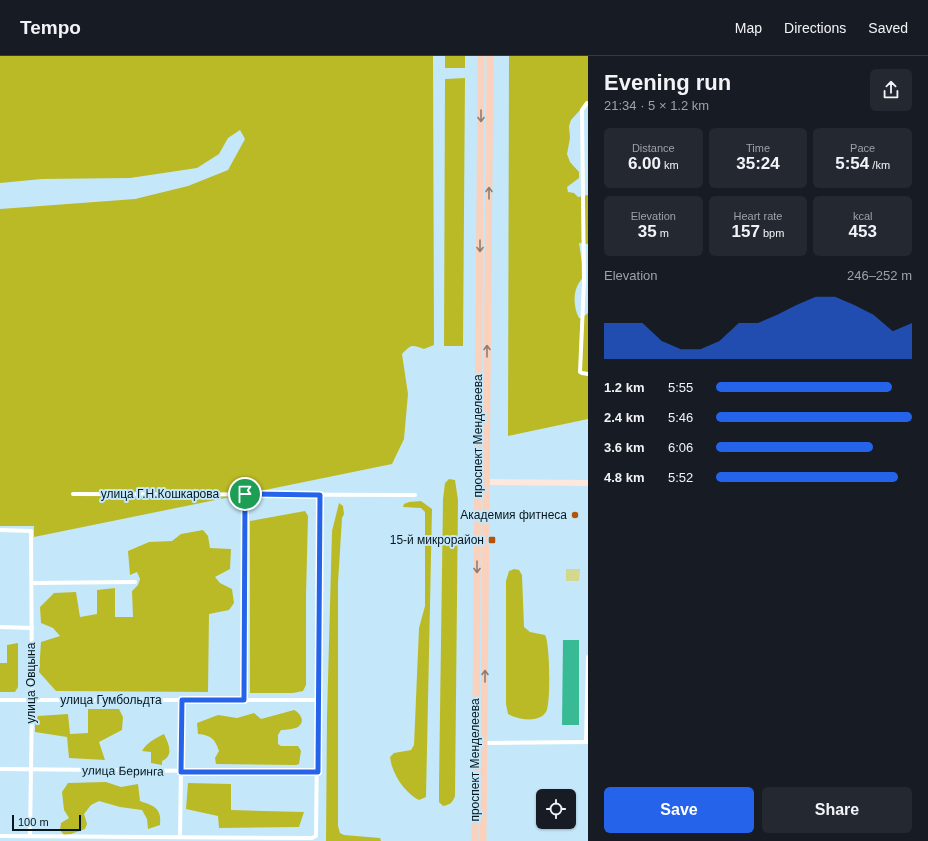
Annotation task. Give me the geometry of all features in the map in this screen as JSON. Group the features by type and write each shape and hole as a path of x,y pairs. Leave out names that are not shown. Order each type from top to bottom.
{"main road":[{"name":"проспект Менделеева","path":"475,841 481,56"},
{"name":"проспект Менделеева","path":"483,841 490,56"},
{"path":"481,77 490,77"},
{"path":"486,482 588,483"}],"street":[{"path":"587,103 582,110 584,282 580,372 588,374"},
{"name":"улица Г.Н.Кошкарова","path":"73,494 415,495"},
{"path":"244,700 245,494"},
{"path":"0,836 312,838 316,836 318,832 320,495"},
{"name":"улица Овцына","path":"0,530 31,530 32,701 30,836"},
{"path":"32,582 135,582"},
{"path":"0,628 32,628"},
{"path":"484,743 587,742 588,658"},
{"name":"улица Гумбольдта","path":"0,700 319,700"},
{"path":"180,837 182,700"},
{"name":"улица Беринга","path":"0,769 181,772 318,772"}],"shaded area":[{"path":"0,56 433,56 434,345 424,349 412,346 402,354 408,394 404,439 392,464 34,537 34,526 0,526 0,209 135,199 188,186 228,170 245,139 240,130 228,138 219,154 197,168 130,178 42,179 0,183"},
{"path":"445,56 465,56 465,68 445,68"},
{"path":"509,56 588,56 588,101 571,120 569,126 570,138 567,154 570,162 579,172 579,178 567,187 568,192 574,193 578,197 588,195 588,244 579,243 584,277 580,281 576,290 575,307 579,318 582,318 588,313 588,419 508,436"},
{"path":"465,78 463,346 444,346 445,79"},
{"path":"449,479 455,480 458,500 455,796 451,803 443,806 439,802 439,785 443,499 445,483"},
{"path":"421,501 432,509 426,797 419,800 404,788 393,770 390,757 394,753 411,750 414,745 419,628 425,606 425,512 421,508 403,507 404,504 409,502"},
{"path":"339,503 343,506 344,514 342,518 338,583 338,826 340,833 344,835 380,838 381,841 326,841 327,717 332,531"},
{"path":"305,511 308,516 306,685 303,691 293,693 250,693 250,521"},
{"path":"203,530 208,536 210,548 231,549 230,569 215,577 220,583 232,589 234,603 229,610 209,614 208,692 56,691 39,672 41,642 60,636 53,628 41,623 40,607 54,593 76,592 80,617 97,614 97,590 115,588 115,617 133,617 132,591 138,585 140,579 137,572 130,575 128,551 149,542 172,541 181,534"},
{"path":"514,569 519,570 522,575 524,627 530,632 545,635 547,640 549,661 548,707 543,715 534,719 517,718 508,714 506,704 506,581 509,571"},
{"path":"566,569 580,569 579,581 566,581"},
{"path":"563,640 579,640 579,725 562,725"},
{"path":"18,643 18,687 15,692 0,692 0,663 7,663 7,645"},
{"path":"88,709 119,709 123,717 122,730 99,742 105,760 69,758 67,737 35,732 35,724 38,716 68,714 70,734 88,733"},
{"path":"294,710 300,715 302,722 296,728 281,730 278,735 278,744 281,746 298,746 301,751 299,764 296,765 216,764 215,758 219,751 216,743 212,738 206,735 198,734 197,723 218,715 237,718 254,713 261,719"},
{"path":"164,734 169,746 168,756 162,761 162,765 151,763 151,752 142,751 149,743"},
{"path":"106,782 121,787 138,784 140,801 156,808 160,815 160,825 148,829 147,819 142,810 120,807 99,801 91,805 84,814 87,824 85,829 64,835 60,830 61,823 69,818 64,810 62,792 68,783"},
{"path":"188,783 231,784 231,810 304,812 299,827 219,828 218,816 186,809"}],"place":[{"name":"Академия фитнеса","path":"575,515"},
{"name":"15-й микрорайон","path":"492,540"}],"route":[{"path":"245,494 320,495 318,772 181,772 182,700 244,700 245,494"}]}
